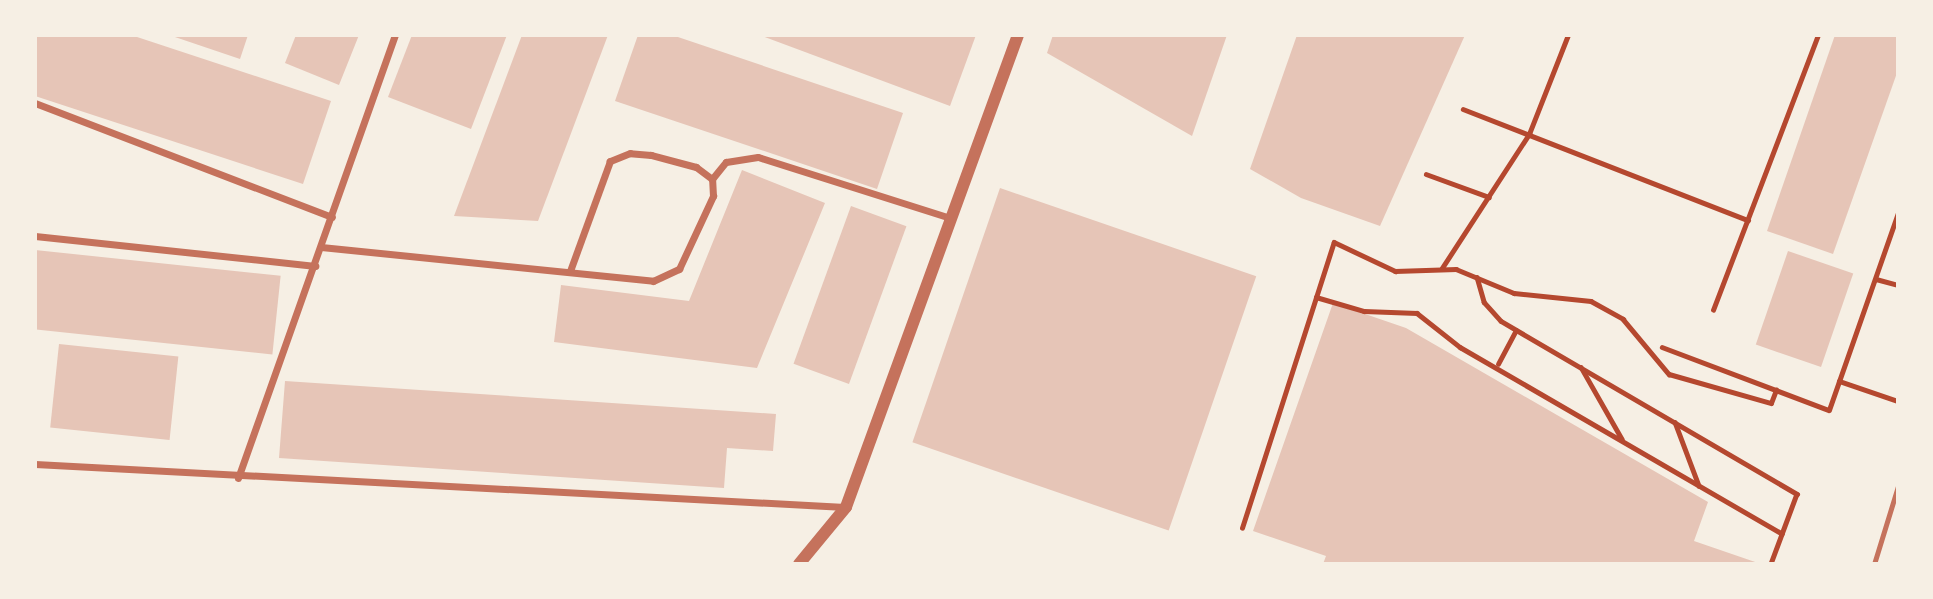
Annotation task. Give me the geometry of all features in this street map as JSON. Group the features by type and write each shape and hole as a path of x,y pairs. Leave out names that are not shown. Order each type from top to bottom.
{"street":[{"path":"238,478 395,35"},
{"path":"799,564 846,507 1018,35"},
{"path":"35,103 332,217"},
{"path":"570,271 602,171 620,156 651,155 696,167 712,179"},
{"path":"321,247 570,271 626,280 668,277 686,257 713,196 712,179 726,162 758,158 950,218"},
{"path":"35,236 315,265"},
{"path":"35,464 238,478 846,507"}],"lane":[{"path":"1874,564 1898,486"}],"path":[{"path":"1442,268 1529,134 1567,35"},
{"path":"1713,310 1818,35"},
{"path":"1464,109 1748,220"},
{"path":"1426,174 1489,197"},
{"path":"1661,347 1829,410 1898,212"},
{"path":"1242,528 1334,242 1395,271 1442,268 1476,276 1514,293 1609,308 1668,374 1771,403 1776,390"},
{"path":"1476,276 1491,313 1516,330 1797,494 1771,564"},
{"path":"1876,279 1898,285"},
{"path":"1316,296 1364,311 1417,313 1460,347 1499,364 1782,534"},
{"path":"1499,364 1516,330"},
{"path":"1581,366 1622,440"},
{"path":"1839,381 1898,401"},
{"path":"1674,421 1700,487"}],"building":[{"path":"35,35 131,35 331,101 303,184 35,96"},
{"path":"169,35 248,35 240,59"},
{"path":"296,35 359,35 339,85 285,63"},
{"path":"412,35 507,35 471,129 388,97"},
{"path":"522,35 608,35 538,221 454,216"},
{"path":"638,35 672,35 903,113 877,189 615,101"},
{"path":"759,35 976,35 950,106"},
{"path":"1053,35 1227,35 1192,136 1047,53"},
{"path":"1297,35 1465,35 1380,226 1301,198 1250,169"},
{"path":"1835,35 1898,35 1898,70 1833,254 1767,231"},
{"path":"742,170 825,203 757,368 554,342 561,285 689,301"},
{"path":"1000,188 1256,276 1169,531 912,442"},
{"path":"851,206 906,226 849,384 794,364"},
{"path":"35,250 281,276 272,354 35,329"},
{"path":"1788,251 1853,273 1821,367 1756,345"},
{"path":"1333,303 1406,328 1708,502 1694,541 1761,564 1323,564 1326,556 1253,531"},
{"path":"59,344 178,357 170,440 50,428"},
{"path":"285,381 776,414 773,451 727,448 724,488 279,458"}]}
